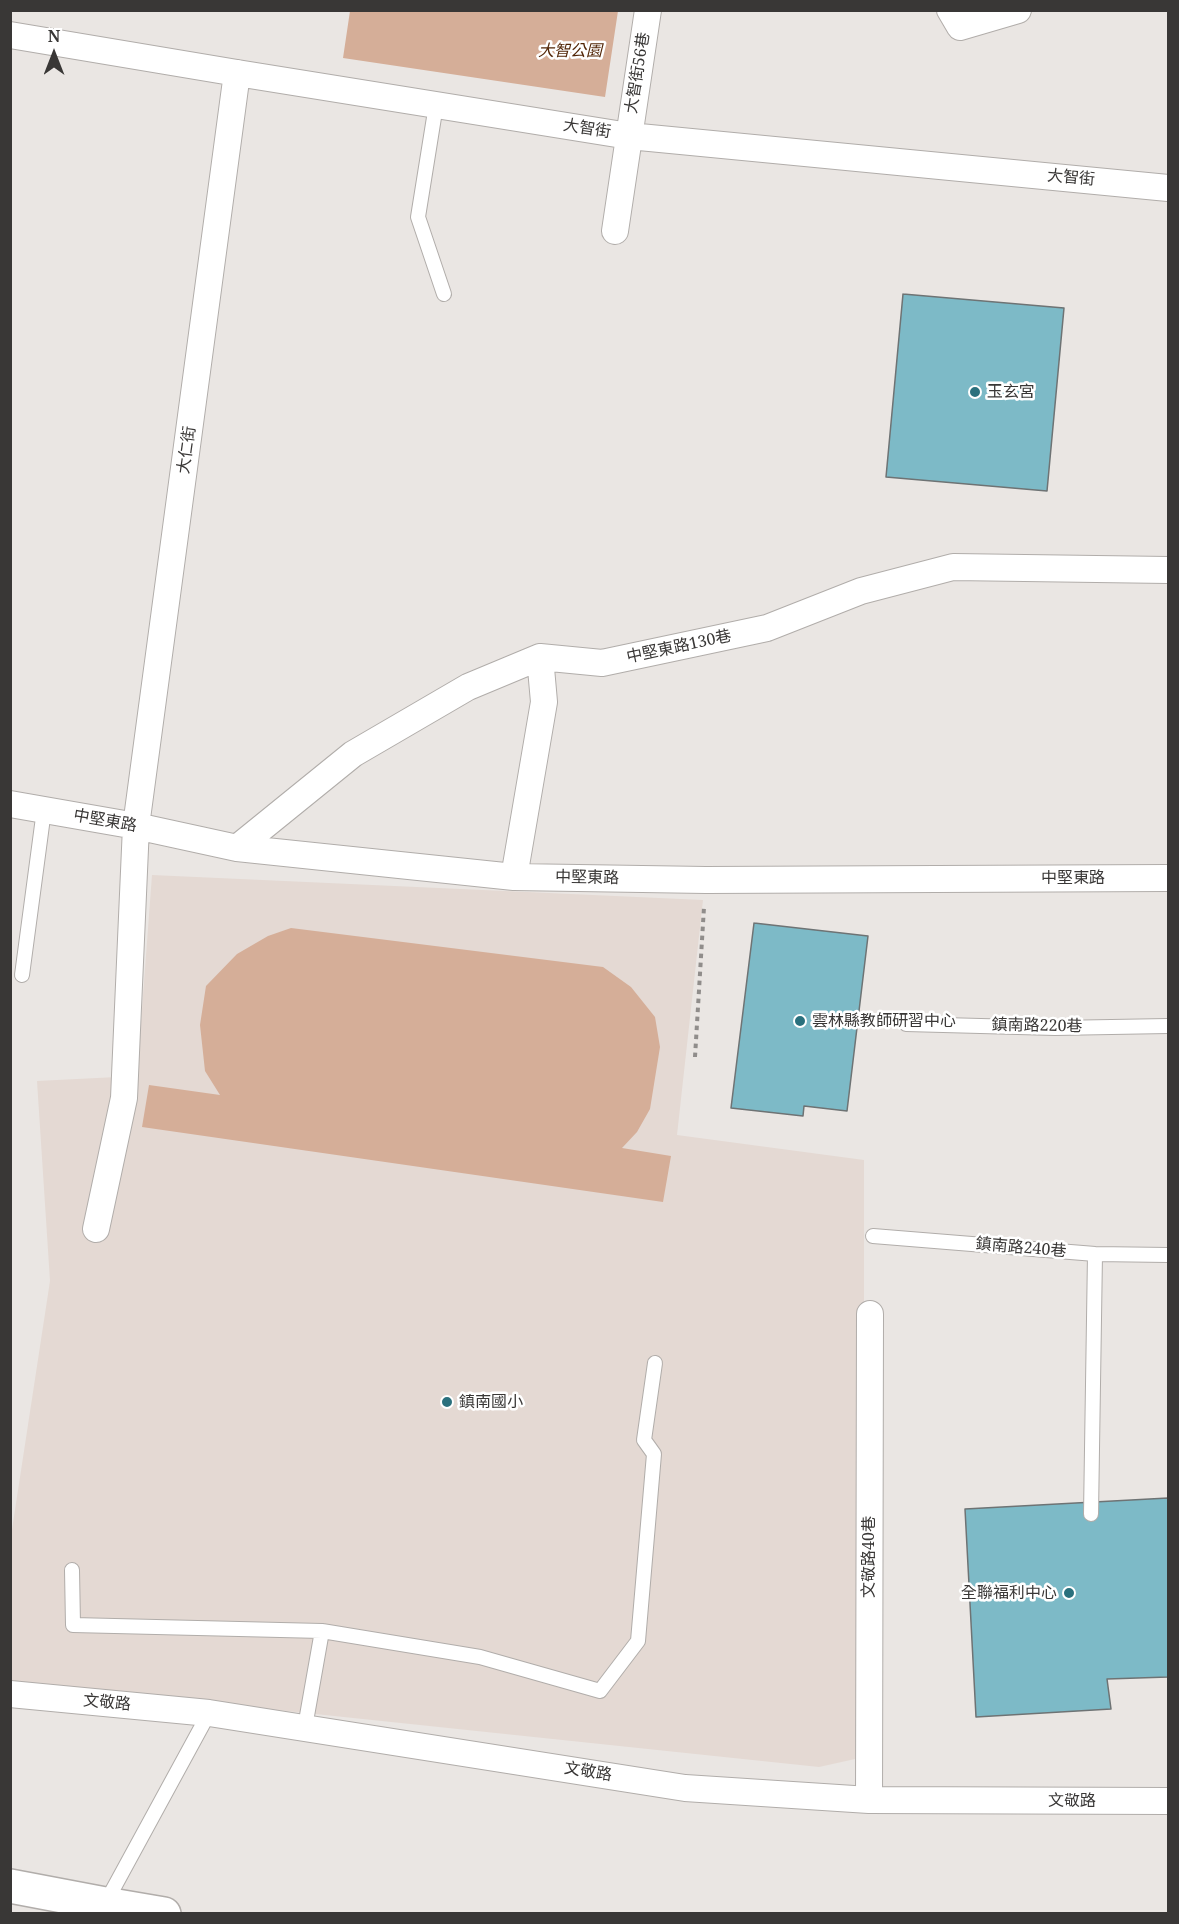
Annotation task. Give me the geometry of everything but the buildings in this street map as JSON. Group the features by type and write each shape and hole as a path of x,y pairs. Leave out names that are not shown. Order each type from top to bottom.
{"main road":[{"path":"10,1886 164,1914"}],"street":[{"name":"大智街56巷","path":"615,231 648,10"},
{"path":"950,10 960,27 1018,10"},
{"name":"大智街","path":"10,34 629,136 1168,188"},
{"name":"大仁街","path":"96,1229 124,1098 136,826 237,73"},
{"name":"中堅東路130巷","path":"237,848 352,754 468,687 540,657 602,663 767,628 861,591 953,567 1168,570"},
{"path":"514,877 544,702 540,657"},
{"name":"中堅東路","path":"10,804 136,826 237,848 514,877 706,880 1168,878"},
{"name":"文敬路40巷","path":"869,1800 870,1314"},
{"name":"文敬路","path":"10,1694 209,1713 685,1788 869,1800 1168,1801"}],"lane":[{"path":"436,105 418,217 444,294"},
{"path":"22,975 44,810"},
{"name":"鎮南路220巷","path":"906,1024 1055,1028 1168,1026"},
{"name":"鎮南路240巷","path":"873,1236 1095,1254 1168,1255"},
{"path":"1091,1514 1095,1254"},
{"path":"72,1570 73,1625 322,1631 480,1657 600,1691 638,1641 654,1455 644,1440 655,1363"},
{"path":"305,1727 322,1631"},
{"path":"105,1904 209,1713"}],"path":[{"path":"695,1057 706,880"}],"shaded area":[{"name":"鎮南國小","path":"152,875 703,900 677,1135 864,1160 864,1524 855,1759 819,1767 11,1682 11,1536 50,1281 37,1081 137,1076"}],"green space":[{"name":"大智公園","path":"350,11 618,11 605,97 343,58"},
{"path":"291,928 603,967 631,987 655,1017 660,1047 650,1109 637,1132 622,1148 671,1156 663,1202 142,1127 149,1085 220,1095 205,1071 200,1025 206,986 237,954 268,936"}],"place":[{"name":"玉玄宮","path":"975,392"},
{"name":"雲林縣教師研習中心","path":"800,1021"},
{"name":"鎮南國小","path":"447,1402"},
{"name":"全聯福利中心","path":"1069,1593"}]}
